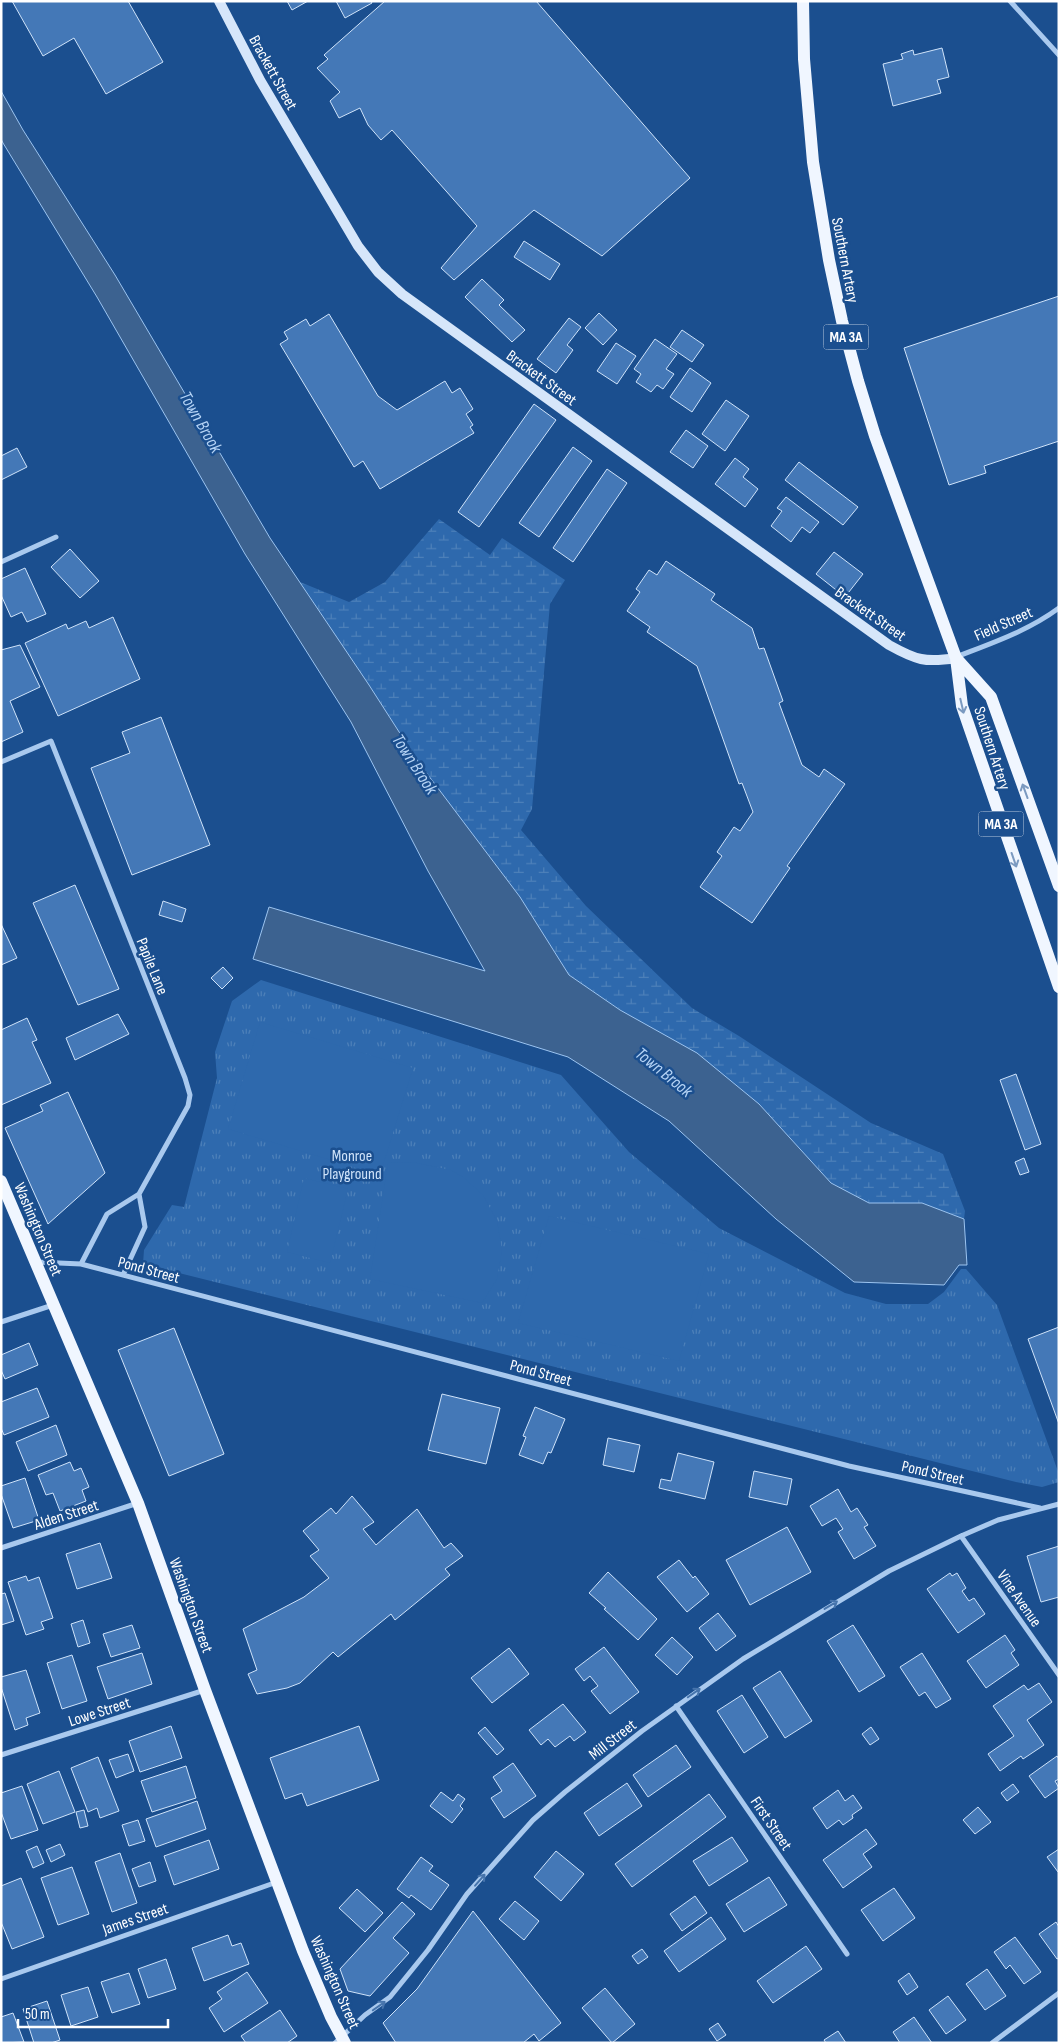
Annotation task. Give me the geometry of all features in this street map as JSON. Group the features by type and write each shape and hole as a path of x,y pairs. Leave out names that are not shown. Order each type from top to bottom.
{"main road":[{"name":"Southern Artery","path":"803,1 804,59 813,162 829,260 842,321 875,436 956,658 962,706 1059,987"},
{"name":"Southern Artery","path":"956,658 991,697 1059,886"},
{"name":"Washington Street","path":"1,1181 138,1503 205,1690 303,1951 341,2041"}],"street":[{"name":"Brackett Street","path":"219,1 260,80 358,246 378,272 402,294 889,645 911,657 932,662 956,658"},
{"path":"1010,1 1059,55"},
{"path":"1,562 56,538"},
{"name":"Field Street","path":"956,658 1021,631 1059,608"},
{"name":"Papile Lane","path":"1,762 51,741 190,1095 188,1106 139,1194 107,1214 81,1264"},
{"path":"123,1275 145,1227 139,1194"},
{"name":"Pond Street","path":"36,1262 81,1264 849,1466 1040,1508"},
{"path":"1,1322 54,1305"},
{"name":"Alden Street","path":"1,1548 138,1503"},
{"name":"Pond Street","path":"961,1536 998,1520 1059,1504"},
{"name":"Vine Avenue","path":"961,1536 1059,1675"},
{"name":"Mill Street","path":"341,2041 365,2015 390,1997 428,1950 467,1894 533,1820 565,1792 676,1706 743,1659 888,1571 961,1536"},
{"name":"Lowe Street","path":"1,1755 205,1690"},
{"name":"First Street","path":"676,1706 847,1954"},
{"name":"James Street","path":"1,1979 277,1882"},
{"path":"992,2043 1059,1994"}],"green space":[{"path":"439,519 490,555 502,538 565,580 550,604 532,809 521,830 586,906 692,1008 739,1036 871,1123 943,1154 965,1211 964,1219 922,1203 869,1203 831,1183 759,1104 569,975 520,897 419,763 300,582 349,602 385,582"},
{"name":"Monroe Playground","path":"261,980 561,1075 629,1152 719,1228 845,1293 886,1304 928,1304 944,1292 961,1269 966,1269 997,1305 1059,1474 1059,1482 1042,1487 1016,1482 143,1264 144,1250 172,1205 184,1207 217,1078 215,1052 232,1001"},
{"path":"260,1022 413,1068 380,1175 228,1129"},
{"path":"412,1162 451,1170 463,1177 483,1195 497,1221 502,1250 497,1279 482,1303 370,1279 388,1163"},
{"path":"304,1178 348,1189 330,1263 287,1252"},
{"path":"549,1216 709,1254 679,1361 518,1323"}],"water":[{"name":"Town Brook","path":"1,91 23,130 115,275 270,538 419,763 520,897 569,975 620,1010 697,1053 759,1104 831,1183 869,1203 922,1203 964,1219 967,1265 959,1265 944,1285 854,1282 776,1219 669,1121 568,1057 253,959 269,907 485,971 428,871 351,722 245,554 97,297 3,143 1,139"}],"building":[{"path":"12,1 128,1 163,62 106,94 74,38 43,56"},
{"path":"287,1 308,1 292,10"},
{"path":"336,1 371,1 372,3 345,18"},
{"path":"385,1 536,1 690,178 602,256 534,210 454,280 441,268 477,226 392,130 381,140 368,125 360,108 339,118 330,101 340,92 317,68 328,59 324,55"},
{"path":"942,48 949,77 937,80 941,93 893,106 883,64 903,59 901,54 913,50 914,55"},
{"path":"524,241 560,264 550,280 514,257"},
{"path":"482,279 504,300 499,305 525,330 512,342 465,297"},
{"path":"1059,296 1059,441 984,466 986,473 949,485 904,348"},
{"path":"599,313 617,330 603,345 585,328"},
{"path":"329,314 378,396 397,410 445,381 452,393 460,388 473,409 466,414 473,425 470,427 474,433 380,489 363,461 354,467 280,344 288,339 284,332 306,319 310,326"},
{"path":"569,318 581,327 567,345 573,350 556,373 537,359"},
{"path":"682,330 704,345 692,362 670,347"},
{"path":"655,339 677,354 666,369 674,374 663,389 657,385 651,392 636,382 641,374 634,369"},
{"path":"616,343 636,356 617,384 597,371"},
{"path":"690,368 711,383 692,412 670,397"},
{"path":"726,400 749,416 725,451 702,434"},
{"path":"534,404 556,420 479,527 458,512"},
{"path":"686,430 708,446 693,468 670,452"},
{"path":"573,447 592,461 539,537 519,523"},
{"path":"17,448 27,467 1,480 1,456"},
{"path":"735,458 749,469 743,477 758,489 745,507 715,484"},
{"path":"799,462 858,507 843,525 785,480"},
{"path":"607,469 627,483 573,562 553,548"},
{"path":"786,497 819,522 810,533 802,527 791,542 771,526 782,511 777,508"},
{"path":"70,549 99,581 80,598 51,567"},
{"path":"834,552 863,574 845,597 816,574"},
{"path":"666,561 715,594 711,600 752,628 759,649 764,648 783,701 779,703 802,765 819,777 824,769 845,784 787,866 790,868 752,923 700,887 722,856 717,852 734,827 740,831 753,812 742,783 739,784 697,666 647,632 650,627 627,611 640,592 636,589 649,570 657,575"},
{"path":"25,568 46,614 27,622 22,612 11,617 1,595 1,579"},
{"path":"113,617 140,679 58,716 25,643 66,624 68,629 86,621 89,628"},
{"path":"20,645 40,687 10,701 23,732 1,742 1,650"},
{"path":"161,717 210,845 132,875 91,768 130,753 122,732"},
{"path":"75,885 119,989 78,1005 33,903"},
{"path":"163,901 186,909 182,922 159,915"},
{"path":"1,924 17,958 1,965"},
{"path":"223,967 233,978 222,989 211,978"},
{"path":"118,1014 129,1034 75,1060 66,1038"},
{"path":"27,1018 37,1040 32,1042 51,1083 1,1105 1,1030"},
{"path":"1016,1074 1041,1144 1025,1150 1000,1080"},
{"path":"68,1092 105,1173 48,1224 5,1128 43,1111 40,1105"},
{"path":"1024,1158 1029,1172 1020,1175 1015,1162"},
{"path":"1059,1327 1059,1424 1028,1339"},
{"path":"174,1328 224,1454 169,1476 118,1350"},
{"path":"29,1343 38,1365 5,1379 1,1370 1,1355"},
{"path":"37,1388 49,1417 4,1435 1,1428 1,1402"},
{"path":"442,1394 500,1408 486,1464 428,1450"},
{"path":"535,1407 565,1419 551,1453 548,1452 543,1464 519,1455 526,1437 523,1436"},
{"path":"56,1425 67,1455 28,1471 16,1442"},
{"path":"608,1438 640,1445 634,1472 603,1465"},
{"path":"678,1453 714,1462 705,1499 659,1488 661,1479 671,1481"},
{"path":"70,1462 74,1471 81,1468 89,1487 82,1490 86,1501 60,1511 53,1493 46,1495 38,1475"},
{"path":"754,1471 792,1479 787,1505 749,1497"},
{"path":"25,1478 39,1520 13,1528 1,1494 1,1486"},
{"path":"838,1489 851,1512 857,1508 868,1525 864,1527 876,1546 854,1559 838,1532 843,1529 836,1518 822,1526 810,1506"},
{"path":"352,1496 374,1522 363,1529 376,1545 417,1509 444,1548 451,1543 463,1556 445,1569 450,1575 395,1620 391,1614 338,1657 333,1652 300,1683 287,1688 257,1694 248,1674 257,1670 243,1629 304,1597 329,1578 310,1556 319,1550 303,1531 331,1508 336,1514"},
{"path":"787,1527 811,1572 750,1605 726,1560"},
{"path":"100,1543 112,1578 77,1589 66,1554"},
{"path":"1059,1546 1059,1597 1041,1602 1027,1556"},
{"path":"679,1560 709,1594 687,1612 657,1577"},
{"path":"608,1572 657,1619 638,1640 589,1593"},
{"path":"950,1573 952,1576 957,1573 966,1588 962,1591 969,1601 974,1598 985,1614 958,1633 927,1589"},
{"path":"26,1576 28,1581 39,1577 53,1618 41,1622 44,1629 26,1635 8,1582"},
{"path":"5,1593 14,1621 1,1625 1,1594"},
{"path":"718,1613 736,1636 716,1651 699,1628"},
{"path":"83,1620 90,1643 78,1647 71,1624"},
{"path":"132,1625 140,1648 111,1657 103,1634"},
{"path":"853,1625 885,1676 859,1692 827,1641"},
{"path":"1005,1635 1015,1650 1011,1653 1019,1665 986,1688 967,1661"},
{"path":"672,1637 693,1657 677,1675 655,1655"},
{"path":"604,1647 639,1692 610,1714 591,1691 598,1686 590,1676 584,1681 575,1669"},
{"path":"509,1648 529,1674 492,1703 471,1678"},
{"path":"142,1653 152,1684 108,1699 97,1667"},
{"path":"922,1653 951,1699 936,1708 925,1692 919,1696 900,1667"},
{"path":"72,1655 87,1701 62,1709 47,1663"},
{"path":"26,1670 40,1713 26,1718 28,1725 15,1730 1,1687 1,1677"},
{"path":"780,1671 812,1721 785,1738 753,1688"},
{"path":"1039,1683 1052,1702 1027,1720 1044,1745 1023,1759 1021,1756 1000,1771 988,1754 1014,1736 993,1706 1024,1685 1028,1690"},
{"path":"742,1695 768,1737 744,1753 717,1711"},
{"path":"563,1704 586,1732 574,1741 570,1736 555,1747 548,1739 541,1745 529,1730"},
{"path":"171,1726 182,1758 140,1772 129,1741"},
{"path":"359,1726 379,1780 307,1806 302,1793 285,1799 270,1758"},
{"path":"485,1727 504,1749 497,1755 478,1733"},
{"path":"871,1727 879,1739 870,1745 862,1734"},
{"path":"676,1745 691,1767 648,1797 633,1775"},
{"path":"128,1754 134,1771 116,1778 109,1760"},
{"path":"1057,1756 1059,1759 1059,1779 1055,1781 1059,1788 1045,1798 1029,1776"},
{"path":"98,1757 119,1811 100,1818 97,1808 88,1812 71,1768"},
{"path":"513,1763 536,1796 504,1818 491,1798 502,1791 493,1777"},
{"path":"186,1766 196,1798 152,1812 141,1781"},
{"path":"59,1771 75,1812 43,1824 27,1784"},
{"path":"627,1783 642,1806 599,1836 584,1813"},
{"path":"1013,1784 1019,1792 1007,1801 1001,1793"},
{"path":"22,1786 38,1830 11,1839 1,1812 1,1793"},
{"path":"838,1790 845,1801 853,1795 862,1808 843,1825 839,1820 827,1829 813,1808"},
{"path":"441,1792 453,1801 458,1794 465,1799 460,1806 463,1809 452,1823 430,1806"},
{"path":"709,1794 726,1817 632,1887 615,1864"},
{"path":"197,1801 206,1829 156,1847 146,1819"},
{"path":"978,1807 991,1822 975,1834 963,1820"},
{"path":"84,1810 88,1826 80,1828 76,1812"},
{"path":"138,1820 145,1841 129,1846 122,1825"},
{"path":"866,1829 877,1844 863,1854 872,1867 843,1888 823,1860"},
{"path":"732,1837 748,1861 709,1886 693,1861"},
{"path":"209,1840 219,1869 174,1885 164,1856"},
{"path":"60,1844 65,1855 51,1862 46,1850"},
{"path":"37,1846 44,1863 33,1868 26,1851"},
{"path":"1059,1849 1059,1871 1058,1872 1047,1857"},
{"path":"556,1851 584,1874 561,1901 534,1877"},
{"path":"120,1853 137,1903 112,1912 95,1862"},
{"path":"421,1857 433,1866 429,1871 449,1885 431,1910 411,1895 409,1898 397,1889"},
{"path":"150,1862 156,1881 139,1887 132,1869"},
{"path":"72,1867 89,1914 58,1925 41,1878"},
{"path":"769,1877 787,1905 744,1932 726,1904"},
{"path":"21,1878 44,1937 12,1949 1,1922 1,1886"},
{"path":"894,1888 915,1918 883,1941 861,1910"},
{"path":"357,1889 383,1913 365,1932 339,1908"},
{"path":"695,1896 707,1913 682,1931 670,1914"},
{"path":"515,1901 539,1921 524,1940 499,1919"},
{"path":"402,1902 415,1914 393,1938 409,1953 370,1996 348,1991 340,1969"},
{"path":"473,1911 561,2023 539,2041 534,2034 523,2043 396,2043 383,2023 417,1989"},
{"path":"711,1917 726,1939 679,1972 664,1951"},
{"path":"1056,1922 1059,1927 1059,1958 1057,1959 1039,1934"},
{"path":"228,1935 232,1946 241,1943 249,1964 204,1981 192,1948"},
{"path":"1015,1937 1041,1972 1024,1984 1010,1965 1006,1969 994,1952"},
{"path":"806,1946 822,1969 773,2003 757,1981"},
{"path":"642,1949 648,1957 638,1964 632,1956"},
{"path":"166,1959 176,1989 148,1998 138,1969"},
{"path":"987,1969 1006,1996 985,2010 966,1984"},
{"path":"247,1972 268,2003 224,2032 209,2008 222,1999 217,1992"},
{"path":"129,1973 140,2004 112,2013 101,1982"},
{"path":"909,1973 918,1987 907,1995 898,1981"},
{"path":"88,1987 98,2017 71,2026 61,1995"},
{"path":"605,1988 635,2024 612,2043 582,2008"},
{"path":"948,1996 966,2020 946,2034 929,2010"},
{"path":"47,2001 60,2040 51,2043 34,2043 23,2009"},
{"path":"280,2010 297,2036 287,2043 246,2043 241,2036"},
{"path":"13,2013 24,2042 1,2043 1,2017"},
{"path":"914,2017 932,2043 900,2043 893,2032"},
{"path":"718,2023 726,2035 717,2041 709,2029"},
{"path":"838,2031 846,2043 826,2043 824,2040"}]}
